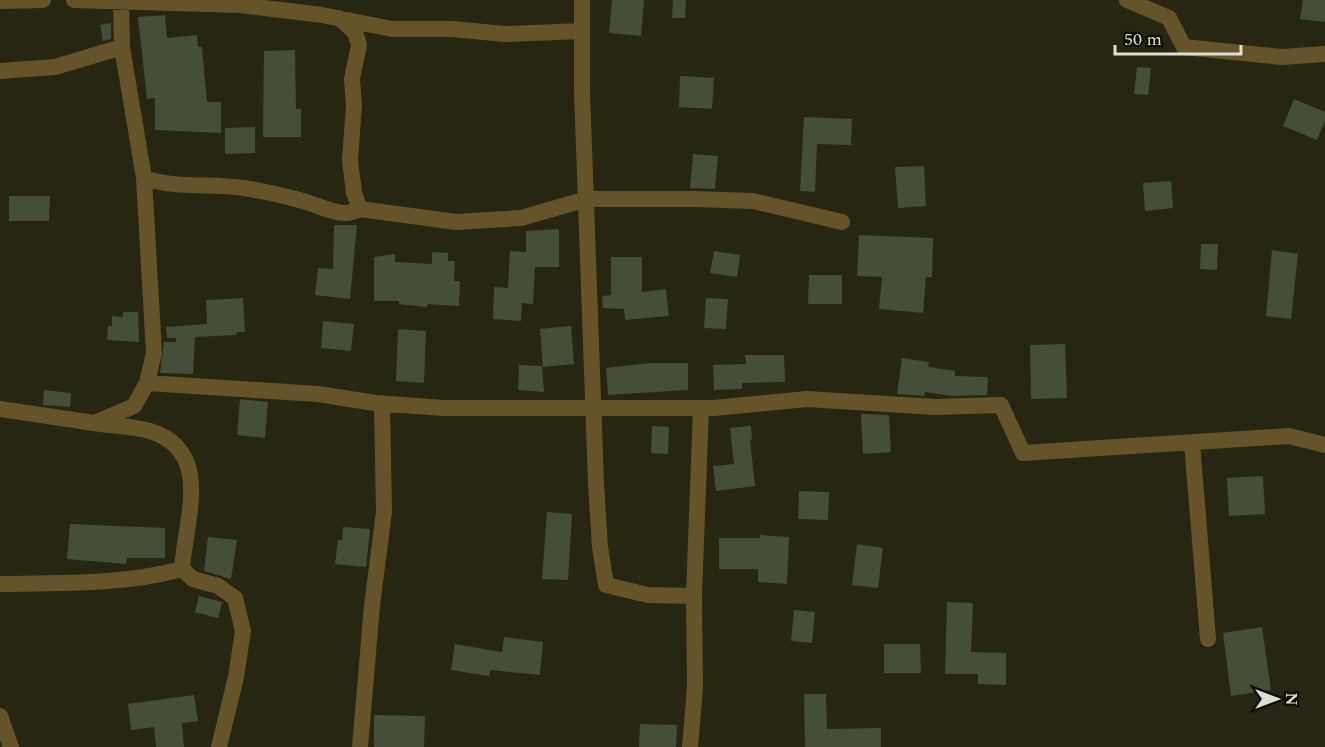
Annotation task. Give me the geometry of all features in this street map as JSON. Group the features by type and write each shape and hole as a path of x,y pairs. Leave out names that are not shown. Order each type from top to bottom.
{"street":[{"path":"0,1 43,0"},
{"path":"74,0 240,5 339,18 392,29 452,29 505,34 581,31"},
{"path":"582,0 581,31 599,537 606,585 648,595 694,596"},
{"path":"1127,0 1169,18 1185,47 1281,57 1325,54"},
{"path":"94,423 134,406 147,383 154,353 144,178 122,46 121,3"},
{"path":"339,18 355,32 359,45 352,79 354,105 350,160 354,193 360,209"},
{"path":"0,71 55,67 122,46"},
{"path":"144,178 178,186 244,188 304,201 326,210 346,212 360,209 456,222 521,218 587,199 753,201 842,222"},
{"path":"147,383 318,394 382,404 444,408 701,408 807,399 935,407 1001,405 1023,453 1289,436 1325,445"},
{"path":"360,747 372,606 384,512 382,404"},
{"path":"690,747 695,687 694,596 701,408"},
{"path":"0,409 149,431 173,441 185,457 193,488 182,569"},
{"path":"1192,443 1208,639"},
{"path":"0,584 95,583 150,578 182,569"},
{"path":"182,569 193,579 218,586 235,598 243,631 236,677 219,747"},
{"path":"1,721 11,747"}],"building":[{"path":"612,0 644,0 641,36 609,33"},
{"path":"673,0 686,0 685,18 672,18"},
{"path":"1303,0 1325,0 1325,22 1300,19"},
{"path":"165,15 167,38 197,35 198,47 202,47 207,102 221,102 221,133 155,130 155,98 147,99 138,17"},
{"path":"111,23 111,39 103,41 100,25"},
{"path":"295,50 296,109 301,109 301,137 263,137 264,51"},
{"path":"1137,67 1151,68 1148,95 1134,94"},
{"path":"680,76 714,78 712,109 679,107"},
{"path":"1294,99 1325,112 1325,121 1317,140 1283,126"},
{"path":"804,117 852,119 851,145 817,144 815,192 800,191"},
{"path":"255,127 255,153 225,154 225,128"},
{"path":"693,154 718,156 715,189 690,188"},
{"path":"924,166 926,206 898,208 895,167"},
{"path":"1171,181 1173,208 1145,211 1143,183"},
{"path":"9,196 50,196 49,221 9,221"},
{"path":"334,225 357,225 350,299 315,295 318,268 333,269"},
{"path":"559,229 559,267 535,267 533,304 522,303 521,321 493,319 494,287 508,288 510,251 526,252 526,231"},
{"path":"859,235 933,238 932,277 926,277 923,313 879,309 882,277 857,276"},
{"path":"1201,244 1218,244 1217,270 1200,269"},
{"path":"1272,250 1298,254 1291,319 1266,316"},
{"path":"714,251 740,255 737,277 710,273"},
{"path":"432,252 448,253 448,261 455,261 454,281 460,281 459,306 428,304 427,307 399,304 399,301 374,301 374,257 395,254 395,262 432,264"},
{"path":"611,257 642,257 642,292 666,289 669,316 625,320 624,309 603,308 602,296 611,295"},
{"path":"809,275 842,275 842,304 808,304"},
{"path":"243,298 245,332 236,332 237,335 195,337 193,374 160,373 164,342 176,342 176,338 167,338 166,327 207,324 206,300"},
{"path":"706,298 728,299 726,329 704,328"},
{"path":"123,312 138,312 139,342 107,340 108,326 112,326 112,316 123,317"},
{"path":"323,321 354,324 351,351 321,348"},
{"path":"571,326 574,364 543,367 540,329"},
{"path":"398,329 426,331 424,383 396,381"},
{"path":"1065,344 1067,398 1031,399 1030,345"},
{"path":"745,355 784,355 785,382 742,383 742,389 714,390 713,365 746,364"},
{"path":"902,358 929,362 928,367 955,371 955,376 988,377 987,395 952,396 925,392 924,396 897,394"},
{"path":"650,363 688,363 688,390 608,395 606,368"},
{"path":"519,365 542,366 544,392 518,390"},
{"path":"44,390 71,393 70,407 43,405"},
{"path":"240,399 268,402 265,438 237,435"},
{"path":"861,414 889,415 891,452 863,454"},
{"path":"652,426 669,427 668,454 651,453"},
{"path":"751,426 752,439 750,440 755,486 716,491 713,466 734,464 730,428"},
{"path":"1263,476 1265,514 1229,516 1227,478"},
{"path":"799,491 829,492 828,520 798,519"},
{"path":"547,512 572,514 568,580 542,579"},
{"path":"70,524 165,528 165,558 127,558 126,564 67,559"},
{"path":"343,527 370,529 366,567 335,564 338,540 342,540"},
{"path":"760,535 789,537 787,584 758,582 758,569 719,569 719,538 760,538"},
{"path":"208,537 237,540 231,579 204,571"},
{"path":"857,544 883,548 878,588 852,585"},
{"path":"199,596 222,602 218,618 195,612"},
{"path":"947,602 973,603 971,652 1006,653 1006,685 978,684 978,674 945,674"},
{"path":"794,610 815,612 812,643 791,641"},
{"path":"1262,627 1271,690 1231,696 1223,633"},
{"path":"504,637 543,642 540,675 490,670 489,676 451,670 455,644 502,652"},
{"path":"884,644 920,644 921,673 884,673"},
{"path":"804,694 826,694 827,729 881,728 881,747 805,747"},
{"path":"194,695 198,721 182,723 184,747 156,747 154,727 131,730 128,704"},
{"path":"374,715 425,716 424,747 374,747"},
{"path":"640,724 677,725 676,747 639,747"}]}
